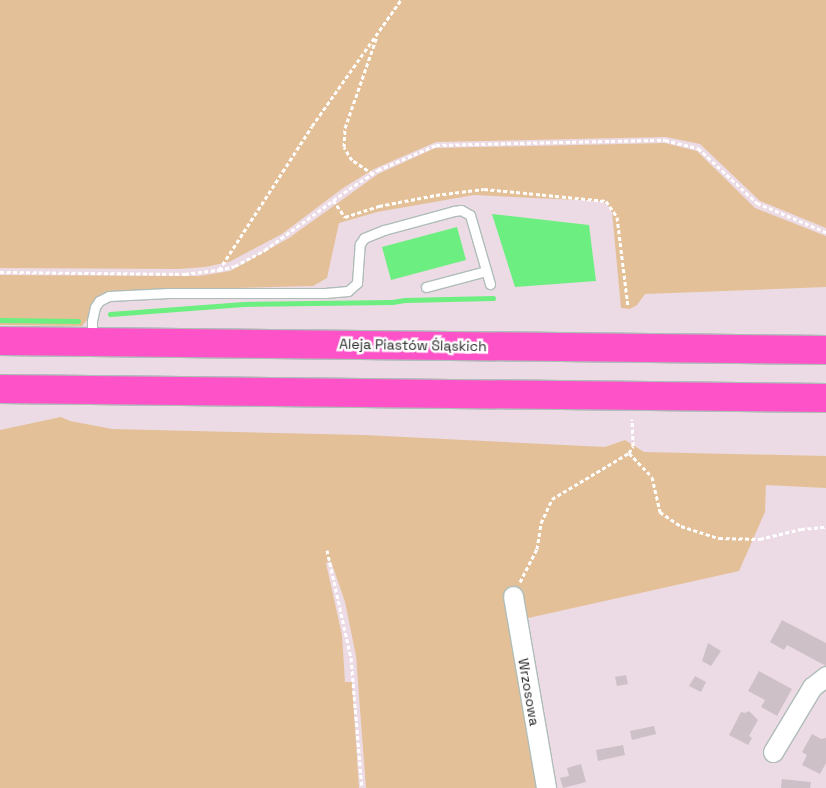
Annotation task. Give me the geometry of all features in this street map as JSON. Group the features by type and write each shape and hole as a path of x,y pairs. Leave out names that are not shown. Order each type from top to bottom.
{"highway":[{"name":"Aleja Piastów Śląskich","path":"0,341 826,350"},
{"path":"0,389 826,398"}],"street":[{"name":"Wrzosowa","path":"513,596 546,788"},
{"path":"773,752 812,687 826,676"}],"lane":[{"path":"92,342 92,321 95,308 99,301 109,296 169,293 325,293 348,291 357,283 360,244 364,238 384,230 454,211 461,210 470,215 490,284"},
{"path":"426,287 486,271"}],"path":[{"path":"219,270 312,126 401,0"},
{"path":"373,174 352,160 344,147 345,128 378,33"},
{"path":"0,272 150,274 219,270 235,266 265,250 333,200 373,174 436,145 665,140 698,148 758,204 826,232"},
{"path":"333,200 344,218 379,206 436,195 484,189 606,201 617,217 628,308"},
{"path":"513,596 537,549 542,523 552,499 630,453 633,446 632,419"},
{"path":"630,453 652,478 660,512 681,526 719,538 760,538 801,529 826,527"},
{"path":"327,550 351,658 362,788"}],"shaded area":[{"path":"0,0 826,0 826,228 760,201 700,144 666,137 436,142 374,169 343,188 282,234 229,262 205,267 179,269 0,268"},
{"path":"665,143 697,151 755,208 826,236 826,287 645,294 637,305 630,309 621,308 612,212 607,204 599,201 474,195 377,212 339,223 327,278 313,286 109,291 94,300 88,319 82,326 0,325 0,275 199,276 230,271 289,238 378,174 435,148"},
{"path":"492,214 589,225 596,281 515,287"},
{"path":"457,227 466,260 391,280 382,247"},
{"path":"61,417 70,421 112,429 364,435 605,447 625,440 644,452 826,456 826,488 766,485 765,512 739,571 524,619 539,788 366,788 356,656 345,602 331,561 326,563 342,635 345,682 352,682 359,788 0,788 0,430"}],"building":[{"path":"782,620 826,643 826,666 787,645 784,650 770,642"},
{"path":"708,643 721,651 711,666 702,661"},
{"path":"759,671 792,689 777,716 761,707 765,700 748,691"},
{"path":"626,675 628,684 617,686 615,677"},
{"path":"695,676 706,682 701,692 689,686"},
{"path":"749,711 758,720 749,736 752,738 748,745 729,735 741,712"},
{"path":"654,726 656,734 632,740 630,731"},
{"path":"812,734 821,739 826,738 826,763 820,774 802,765 807,755 802,752"},
{"path":"623,745 625,755 598,761 596,750"},
{"path":"581,764 586,782 563,788 560,778 569,776 567,768"},
{"path":"782,779 811,782 810,788 781,788"}],"waterway":[{"path":"110,314 244,304 392,302 493,298"},
{"path":"0,320 78,321"}]}
